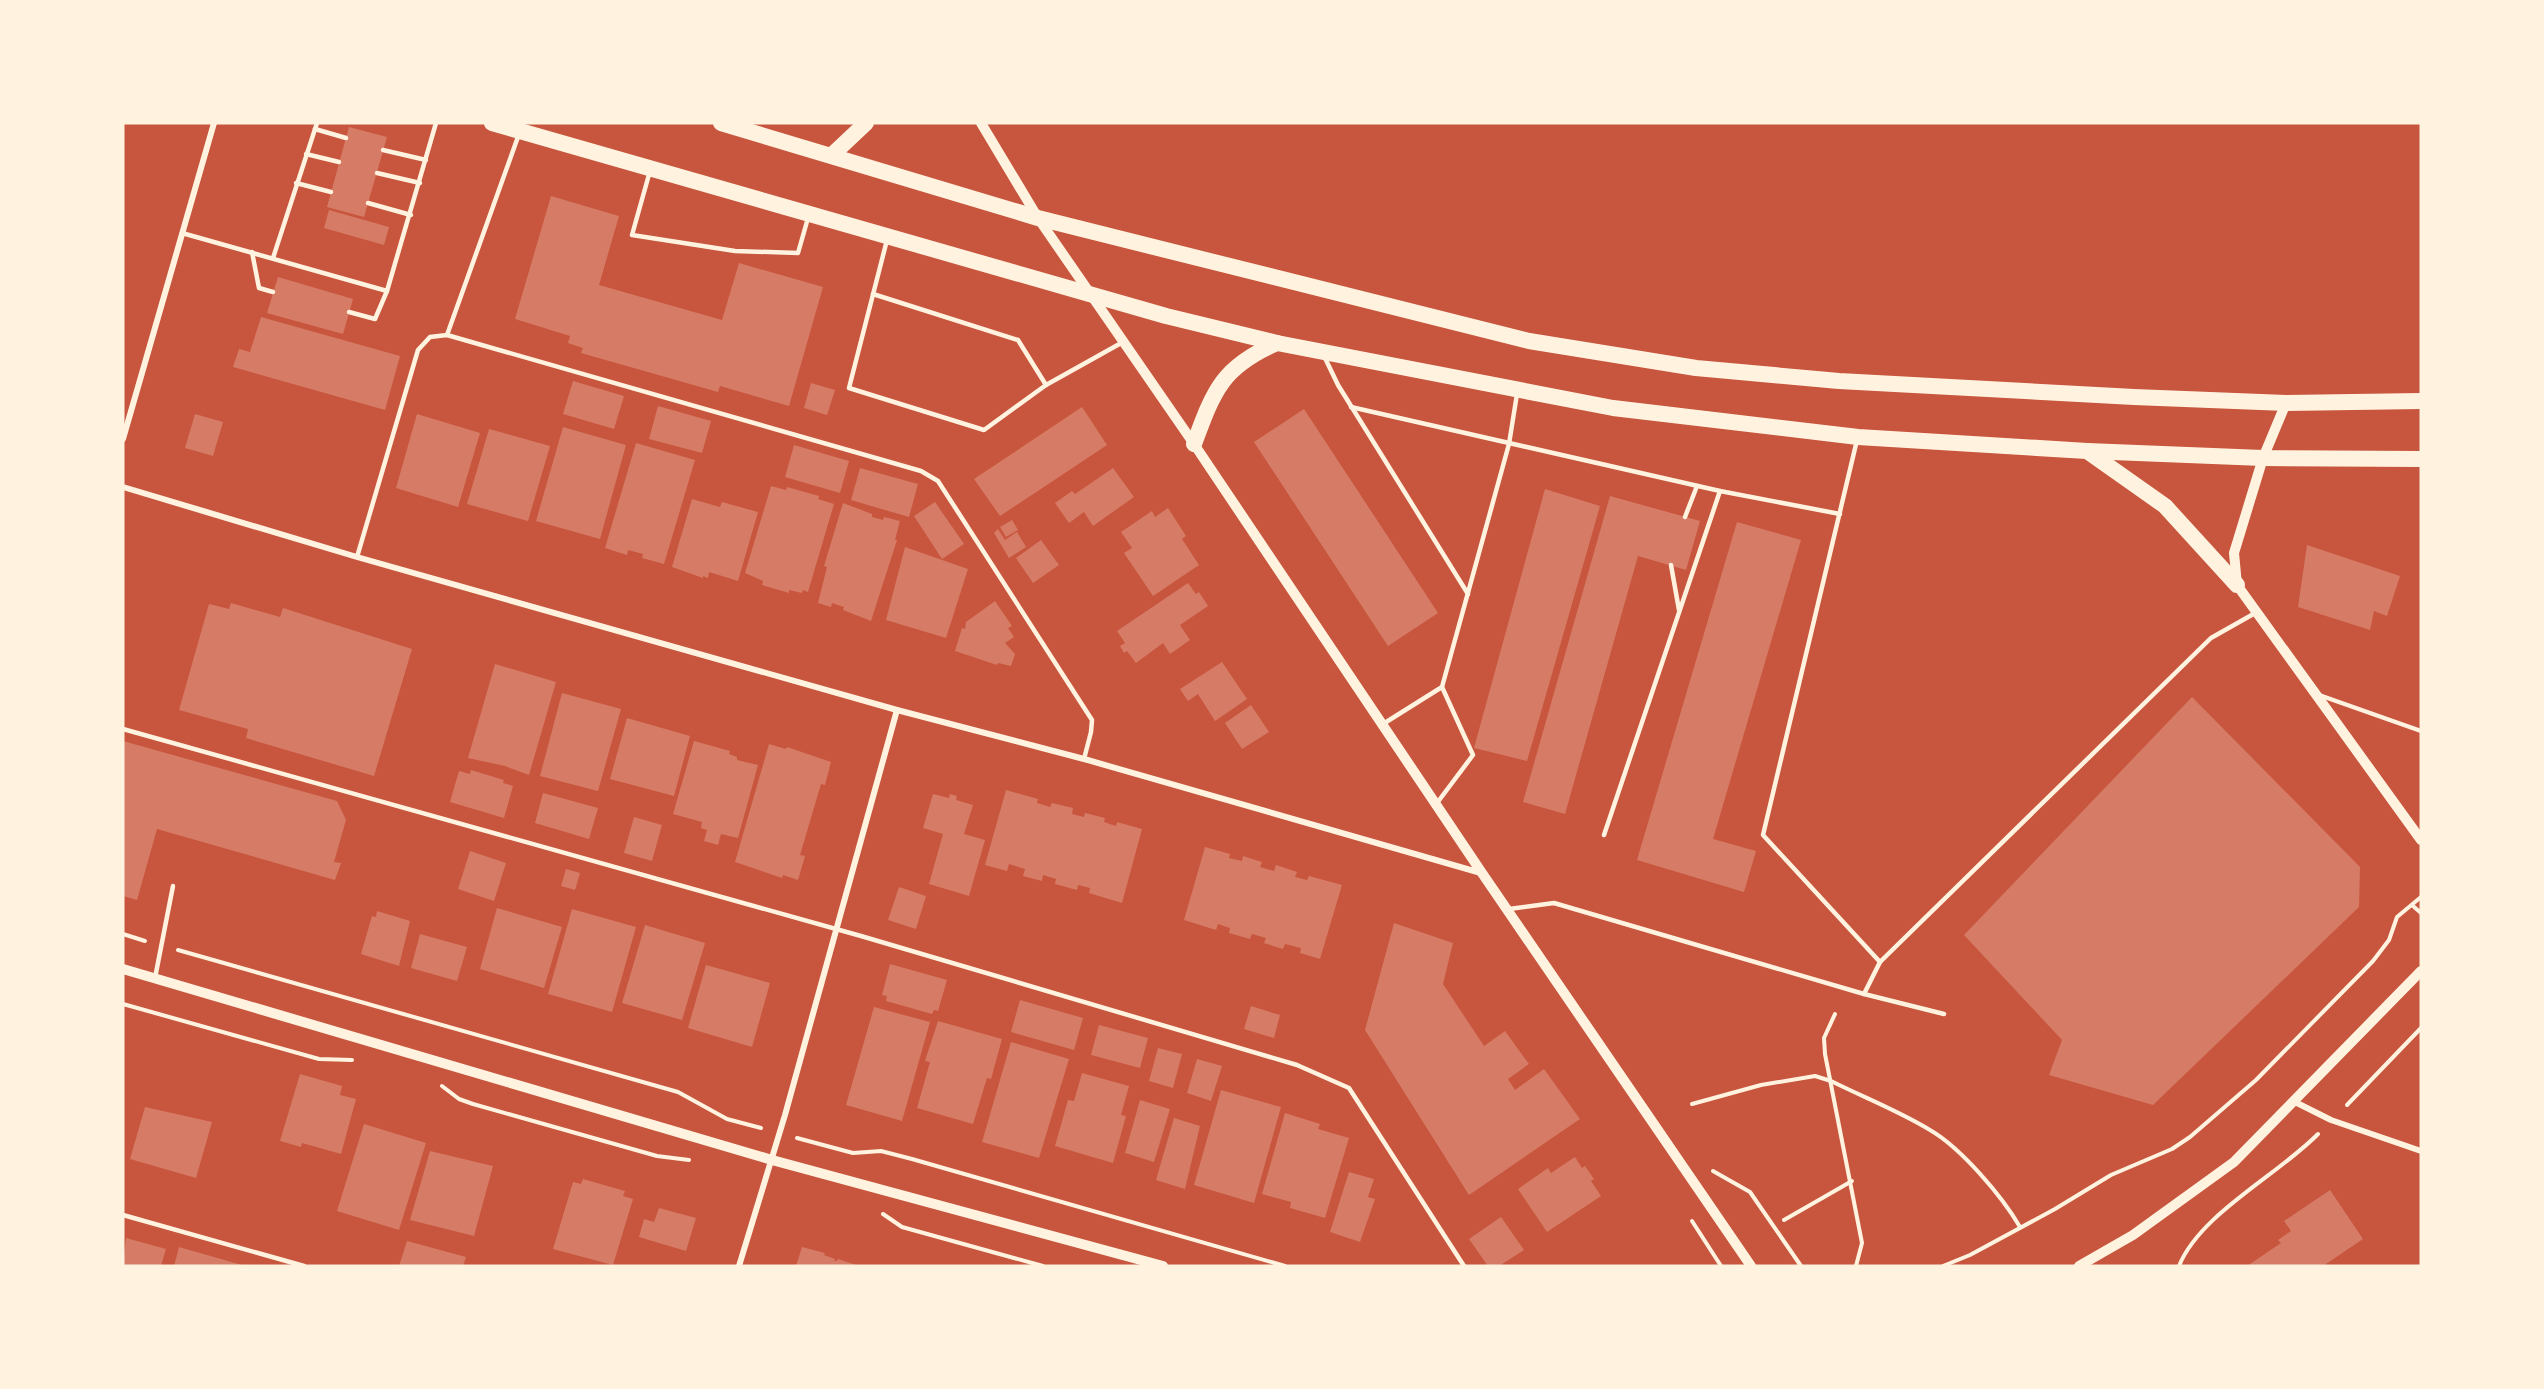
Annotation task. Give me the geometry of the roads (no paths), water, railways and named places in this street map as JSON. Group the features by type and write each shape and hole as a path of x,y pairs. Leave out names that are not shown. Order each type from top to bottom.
{"highway":[{"path":"492,123 1090,294 1277,344 1613,408 1858,437 2087,451 2263,458 2421,459"},
{"path":"721,123 1038,218 1529,341 1696,368 1839,381 2286,403 2421,400"},
{"path":"832,155 866,123"},
{"path":"1194,444 1207,409 1223,378 1238,363 1277,344"},
{"path":"2087,451 2166,506 2237,585"}],"street":[{"path":"123,439 214,123"},
{"path":"981,123 1038,218 1194,444 1507,910 1751,1266"},
{"path":"2286,403 2263,458 2234,553 2237,585 2421,840"},
{"path":"123,487 357,557 897,710 1084,759 1482,873"},
{"path":"739,1266 772,1160 897,710"},
{"path":"123,969 772,1160 1163,1266"},
{"path":"2079,1266 2133,1235 2234,1162 2421,971"},
{"path":"2295,1102 2331,1120 2421,1151"}],"lane":[{"path":"273,258 317,123"},
{"path":"349,312 375,320 387,291 411,215 436,123"},
{"path":"315,129 346,138"},
{"path":"447,334 520,131"},
{"path":"383,150 426,160"},
{"path":"306,154 339,162"},
{"path":"651,168 632,235 735,251 798,253 809,214"},
{"path":"377,173 420,183"},
{"path":"297,183 331,192"},
{"path":"369,203 411,215"},
{"path":"182,233 387,291"},
{"path":"888,236 849,388 984,430 1046,385 1123,342"},
{"path":"252,252 259,288 273,292"},
{"path":"873,294 1017,340 1046,385"},
{"path":"357,557 418,350 430,337 447,334 921,471 938,481 1092,720 1084,759"},
{"path":"1323,352 1351,407 1468,594"},
{"path":"1436,804 1473,755 1442,687 1509,444 1517,391"},
{"path":"1351,407 1697,486 1840,514"},
{"path":"1858,437 1763,835 1880,963"},
{"path":"1685,517 1697,486"},
{"path":"1604,835 1720,491"},
{"path":"1671,565 1679,612"},
{"path":"1864,994 1880,963 2211,638 2257,612"},
{"path":"1383,725 1442,687"},
{"path":"2316,694 2421,731"},
{"path":"123,729 835,929 1297,1065 1349,1088 1464,1266"},
{"path":"155,978 173,886"},
{"path":"1507,910 1554,903 1864,994 1944,1014"},
{"path":"123,1215 304,1266"}]}
